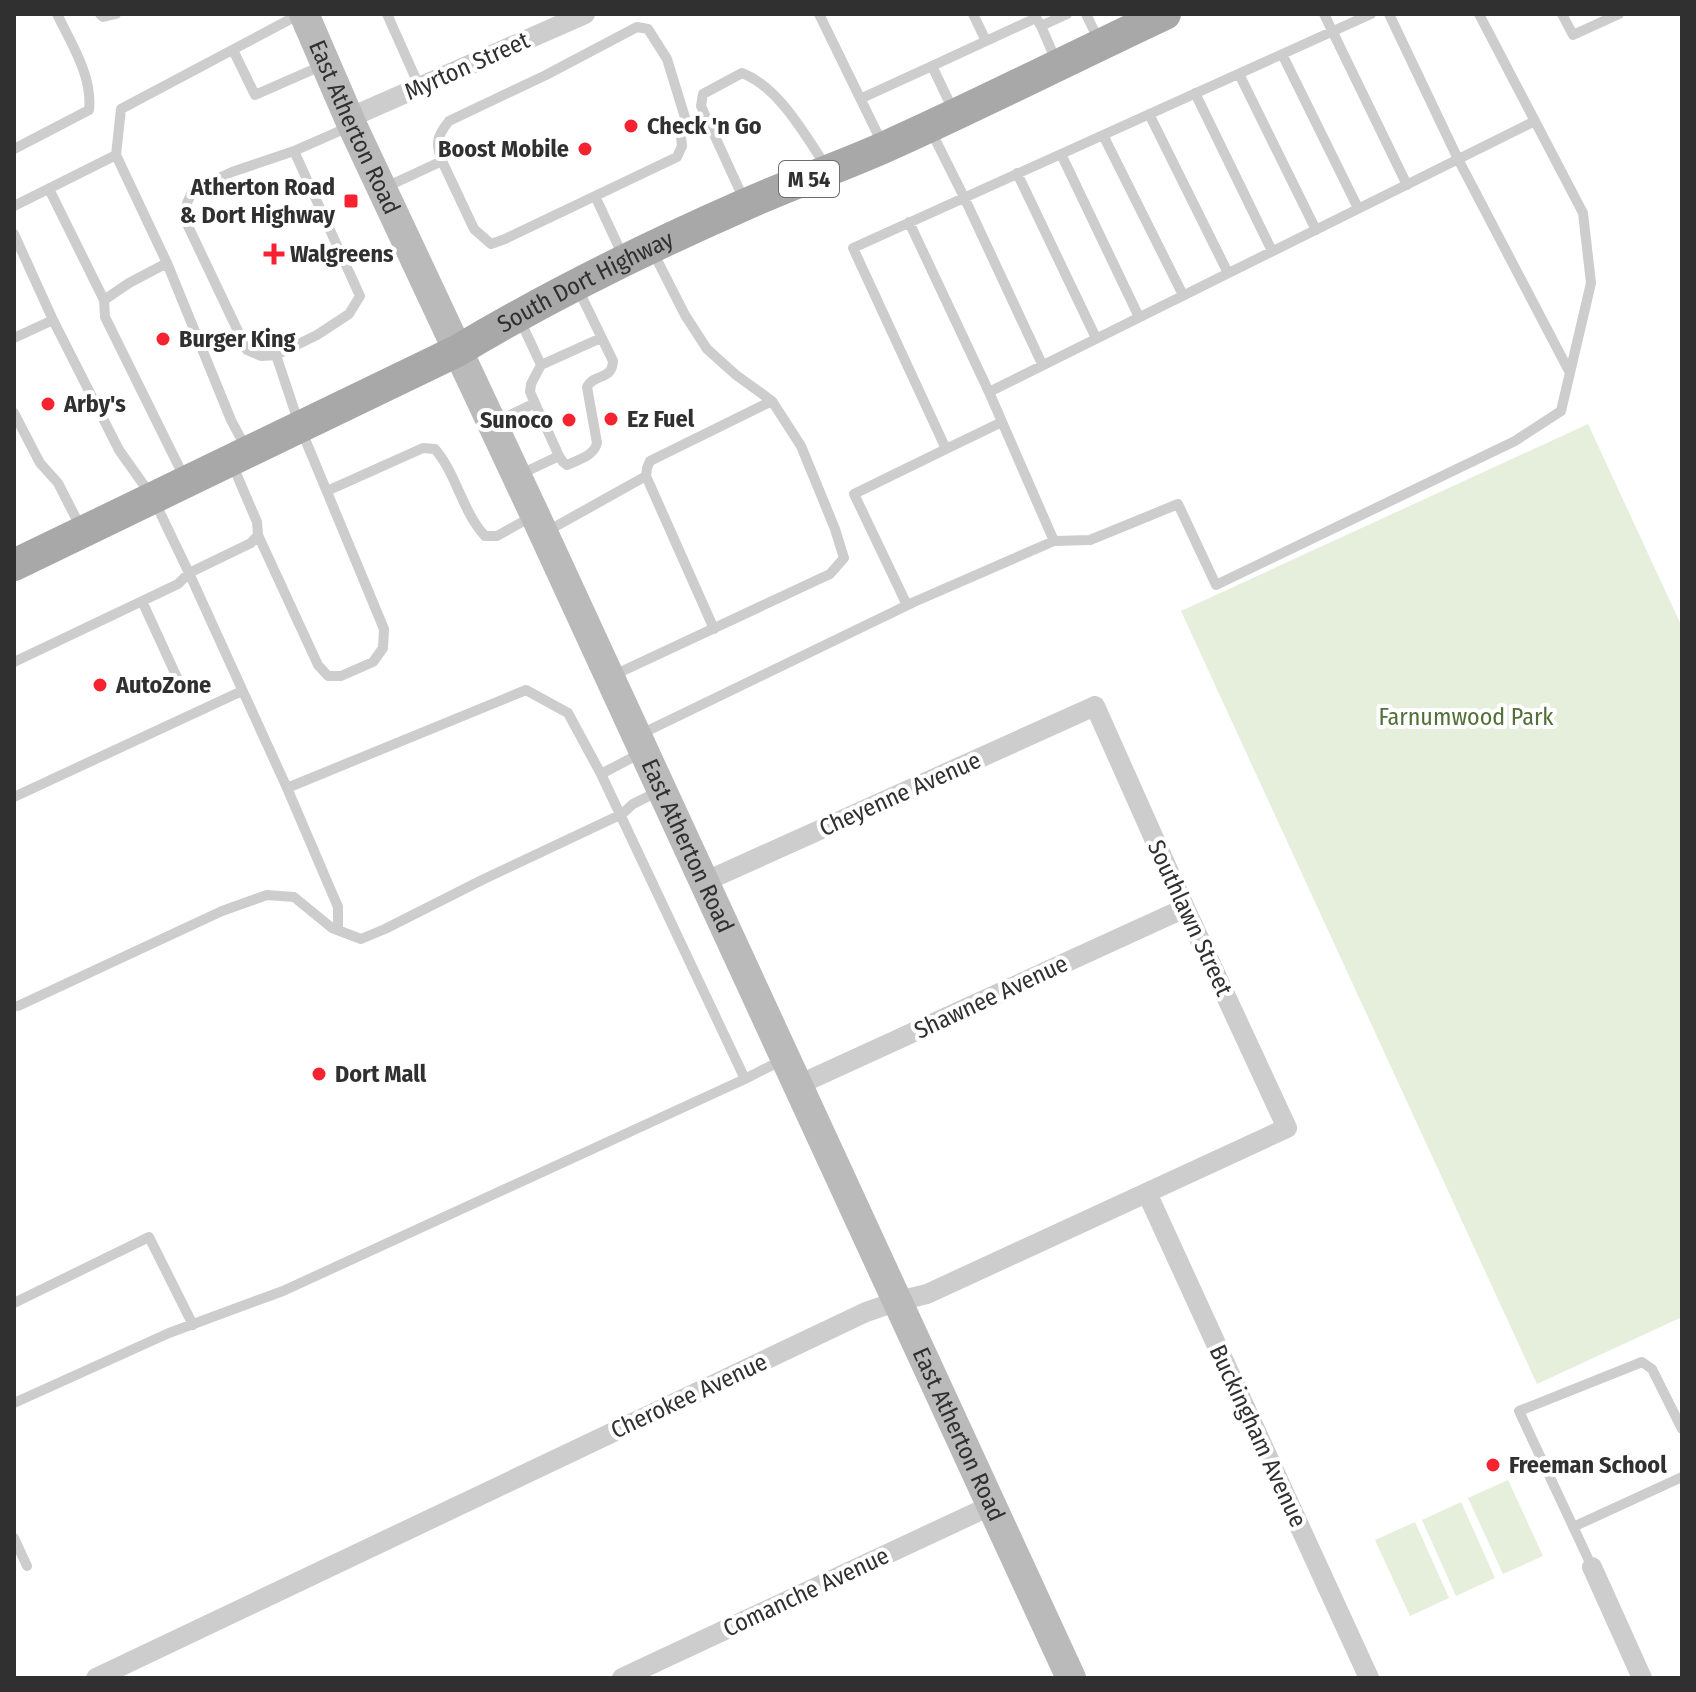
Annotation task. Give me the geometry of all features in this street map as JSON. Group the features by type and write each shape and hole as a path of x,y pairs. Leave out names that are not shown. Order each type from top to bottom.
{"main road":[{"name":"South Dort Highway","path":"16,558 83,532 457,351 576,284 746,204 884,147 1165,14"}],"street":[{"name":"East Atherton Road","path":"302,14 1071,1678"},
{"name":"Myrton Street","path":"350,122 585,14"},
{"name":"Cheyenne Avenue","path":"704,882 1095,706"},
{"name":"Southlawn Street","path":"1095,706 1287,1128"},
{"name":"Shawnee Avenue","path":"791,1072 1185,908"},
{"name":"Cherokee Avenue","path":"96,1678 866,1312 927,1294 1287,1128"},
{"name":"Buckingham Avenue","path":"1147,1193 1369,1678"},
{"name":"Comanche Avenue","path":"622,1678 990,1506"},
{"path":"1592,1567 1642,1678"}],"lane":[{"path":"14,149 89,110 91,94 88,83 57,14"},
{"path":"100,14 110,17 116,14"},
{"path":"276,355 300,427 384,629 383,648 373,662 341,676 328,676 318,665 258,535 231,420 167,263 116,155 121,109 302,14"},
{"path":"387,14 420,88"},
{"path":"819,14 884,147"},
{"path":"973,14 986,41"},
{"path":"1041,26 1067,14"},
{"path":"1086,14 1101,44"},
{"path":"1324,14 1407,185"},
{"path":"946,449 853,248 1371,14"},
{"path":"1389,14 1458,159 1570,373"},
{"path":"601,774 639,744 907,605 1054,541 1090,540 1178,504 1216,585 1515,441 1561,411 1591,283 1583,213 1479,14"},
{"path":"1562,14 1573,35 1619,14"},
{"path":"862,98 1036,18 1058,65"},
{"path":"637,27 648,29 667,59 687,124 681,137 682,146 677,157 595,196 491,244 474,229 438,152 438,135 449,121 637,27"},
{"path":"233,50 255,95 327,64"},
{"path":"1282,54 1358,208"},
{"path":"932,66 942,120 964,197 1042,364"},
{"path":"746,204 701,106 703,94 742,73 754,77 775,96 829,171"},
{"path":"1239,74 1316,230"},
{"path":"1195,93 1272,251"},
{"path":"1149,114 1228,273"},
{"path":"989,392 1535,121"},
{"path":"294,151 360,296 349,314 317,335 276,355 261,356 247,350 188,226 187,203 193,190 232,172 294,151 350,122"},
{"path":"1103,135 1183,295"},
{"path":"1061,154 1139,317"},
{"path":"14,206 116,155"},
{"path":"382,189 442,161"},
{"path":"1017,173 1096,338"},
{"path":"49,189 104,300 105,317 186,482"},
{"path":"595,196 707,349 772,401 801,446 844,558 830,574 608,677"},
{"path":"909,222 989,392 1054,541"},
{"path":"14,234 53,320 119,450 153,498 189,573 338,907 338,930"},
{"path":"104,300 167,263"},
{"path":"576,284 613,361 613,367 610,373 588,384 597,447 594,452 567,465 559,456 530,392 531,384 541,365 601,338"},
{"path":"518,314 541,365"},
{"path":"14,338 53,320"},
{"path":"714,629 646,476 647,468 650,461 772,401"},
{"path":"492,424 535,403"},
{"path":"14,413 40,463 58,483 83,532"},
{"path":"907,605 854,494 1002,422"},
{"path":"327,491 423,448 435,449 445,460 474,524 485,536 497,536 539,524 646,476"},
{"path":"516,476 559,456"},
{"path":"14,662 178,584 189,573 251,543 258,535"},
{"path":"142,601 180,684"},
{"path":"287,788 526,690 568,713 622,814 745,1079"},
{"path":"14,797 242,691"},
{"path":"14,1006 222,911 267,895 294,897 332,928 361,939 622,814 633,804 661,790"},
{"path":"14,1403 169,1333 283,1291 745,1079 791,1072"},
{"path":"14,1303 149,1237 193,1325"},
{"path":"1592,1567 1519,1411 1642,1362 1652,1369 1682,1429"},
{"path":"1573,1527 1682,1477"},
{"path":"14,1538 27,1566"}],"green space":[{"name":"Farnumwood Park","path":"1588,424 1682,627 1682,1317 1537,1384 1181,611"},
{"path":"1508,1480 1543,1556 1503,1574 1468,1498"},
{"path":"1461,1502 1495,1578 1456,1596 1422,1520"},
{"path":"1415,1522 1449,1598 1410,1616 1375,1540"}],"place":[{"name":"Check 'n Go","path":"631,126"},
{"name":"Boost Mobile","path":"585,149"},
{"name":"Atherton Road & Dort Highway","path":"351,201"},
{"name":"Walgreens","path":"274,254"},
{"name":"Burger King","path":"163,339"},
{"name":"Arby's","path":"48,404"},
{"name":"Ez Fuel","path":"611,419"},
{"name":"Sunoco","path":"569,420"},
{"name":"AutoZone","path":"100,685"},
{"name":"Dort Mall","path":"319,1074"},
{"name":"Freeman School","path":"1493,1465"}]}
